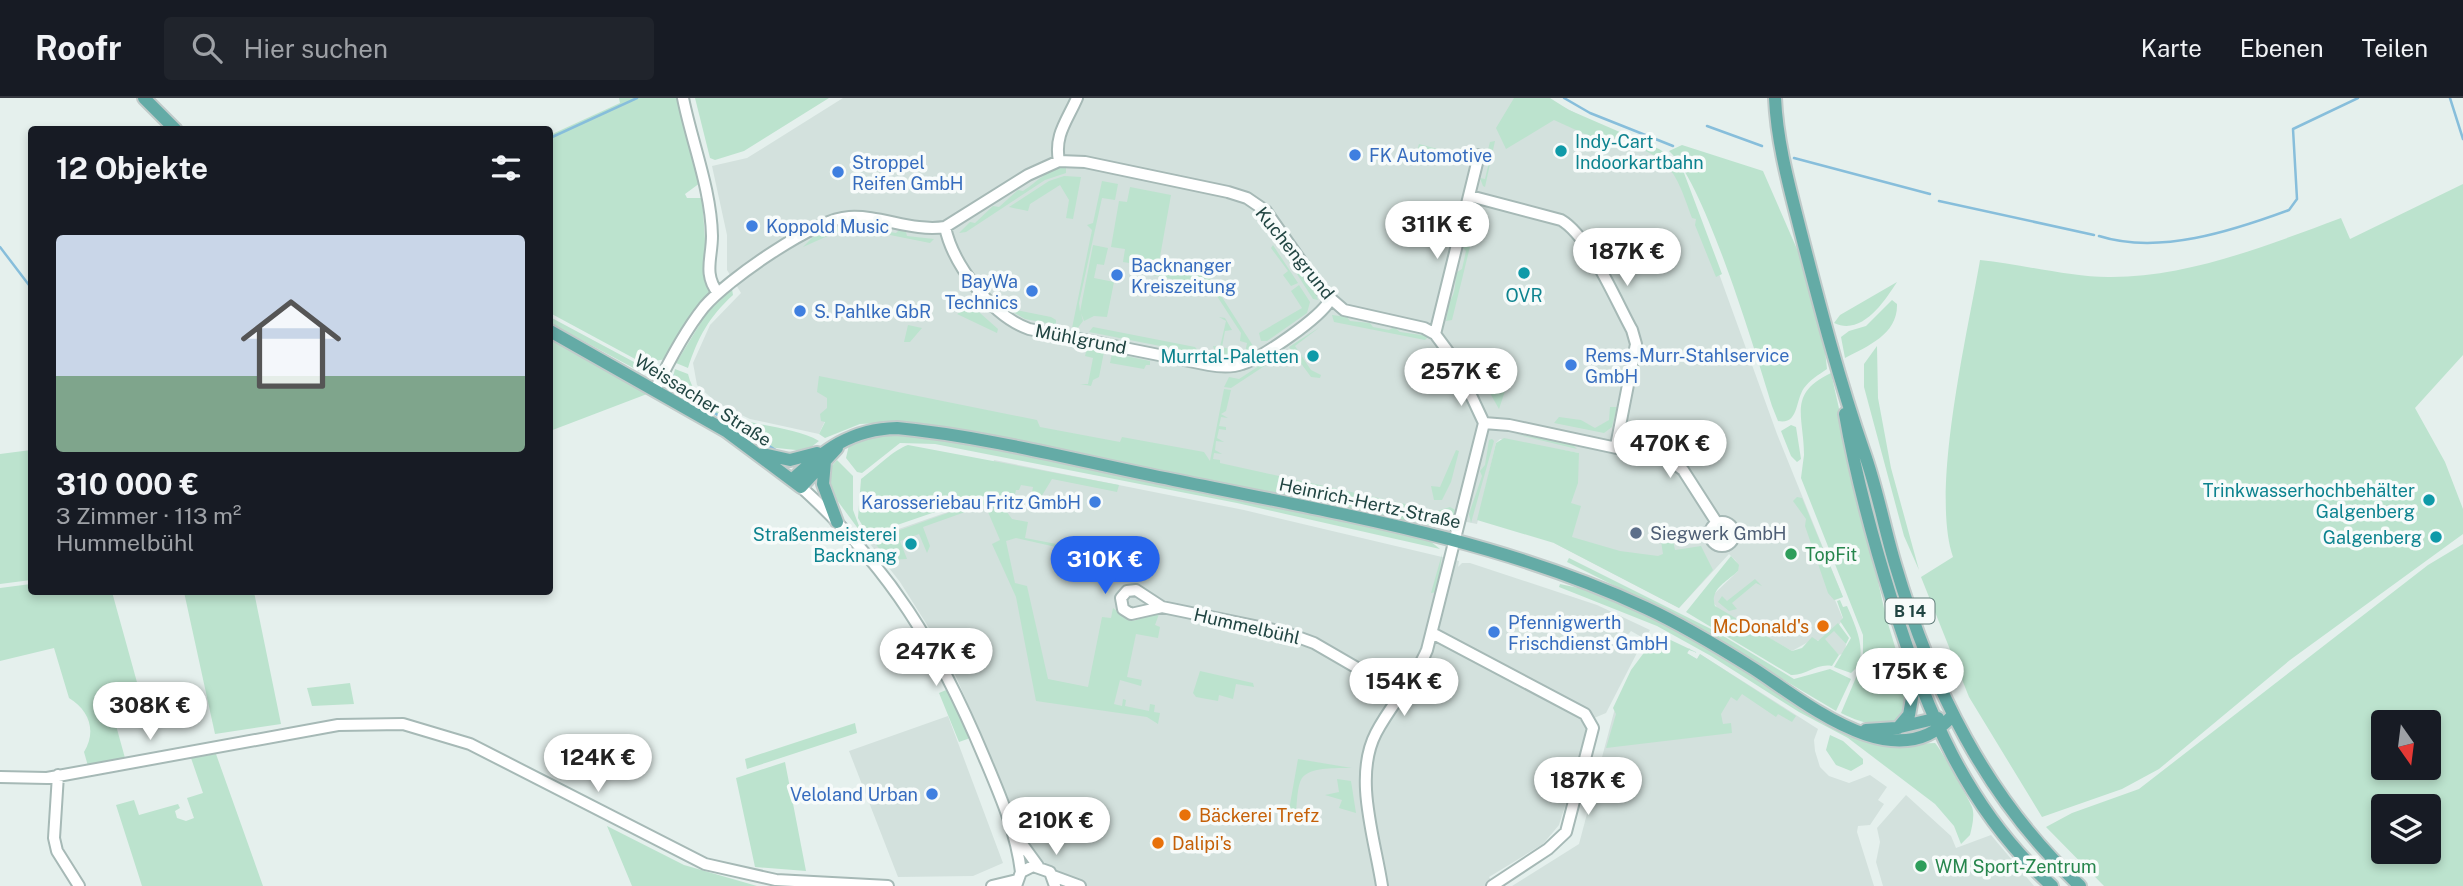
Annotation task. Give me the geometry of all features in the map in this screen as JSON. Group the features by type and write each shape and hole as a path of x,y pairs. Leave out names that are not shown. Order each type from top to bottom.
{"main road":[{"path":"144,98 172,126"},
{"name":"B 14","path":"1775,98 1787,177 1838,376 1872,537 1916,677 1938,732 1993,821 2036,872 2052,886"},
{"name":"Weissacher Straße","path":"553,333 655,390 758,453 796,483"},
{"name":"B 14","path":"1838,376 1866,456 1895,565 1916,628 1952,716 2007,805 2052,860 2080,886"},
{"name":"Heinrich-Hertz-Straße","path":"796,483 832,445 848,437 890,428 922,430 1455,539 1540,565 1646,608 1716,646 1847,728 1864,735 1895,740 1938,732"},
{"path":"796,483 825,461 848,437"},
{"path":"758,453 797,460 832,445"},
{"path":"825,461 823,484 837,522"},
{"path":"1896,728 1903,724 1909,715 1916,677"},
{"path":"1847,728 1896,728 1952,716"},
{"path":"1938,732 1952,716"}],"street":[{"path":"683,98 708,204 712,237 709,273 718,293"},
{"path":"1059,161 1056,147 1059,134 1077,98"},
{"path":"1382,886 1367,794 1367,766 1375,734 1418,670 1432,633 1485,423 1455,360 1435,334 1479,155"},
{"name":"Kuchengrund","path":"944,227 1028,175 1059,161 1095,164 1247,198 1259,205 1275,223 1329,300 1355,314 1424,328 1435,334"},
{"path":"1469,196 1561,220 1573,228 1585,246 1632,330 1636,344 1616,446"},
{"path":"655,390 694,321 718,293 783,247 835,218 857,217 926,228 944,227"},
{"name":"Mühlgrund","path":"944,227 950,245 984,298 1008,321 1029,329 1209,365 1227,367 1250,361 1320,313 1329,300"},
{"path":"1485,423 1509,425 1656,455 1677,465 1717,523"},
{"name":"Weissacher Straße","path":"796,483 837,522 896,589 934,650 968,719 1016,837 1038,866 1054,881 1073,886"},
{"name":"Hummelbühl","path":"1162,607 1300,637 1402,694"},
{"path":"1432,633 1585,714 1593,728 1566,832 1548,849 1492,886"},
{"path":"0,777 58,775 315,729 376,722 433,731 470,744 705,864 776,880 888,886"},
{"path":"58,775 54,838 61,857 79,886"},
{"name":"Weissacher Straße","path":"1016,837 1018,879"},
{"path":"992,886 1018,879 1038,866"},
{"path":"2036,872 2042,886"}],"shaded area":[{"path":"843,98 1546,98 1670,161 1705,235 1777,434 1843,597 1835,600 1843,619 1835,631 1846,644 1845,653 1839,655 1825,640 1810,641 1792,651 1718,609 1713,602 1714,594 1738,571 1736,561 1729,554 1679,608 1554,543 1579,453 1500,439 1496,443 1477,524 836,397 819,434 750,419 718,404 697,385 693,363 710,325 741,293 727,270 727,235 712,166 747,158"},
{"path":"994,460 1244,510 1459,561 1458,567 1462,563 1470,563 1597,605 1650,630 1645,639 1631,631 1625,638 1639,649 1606,713 1587,721 1590,728 1559,825 1543,844 1489,877 1495,886 1058,886 1055,875 1033,856 948,658 900,582 867,540 985,499"},
{"path":"1690,648 1687,654 1697,659 1700,654 1818,729 1814,740 1815,751 1820,767 1829,776 1849,783 1870,775 1887,787 1878,800 1884,804 1870,825 1858,826 1857,832 1874,886 1512,886 1579,844 1614,712 1634,672"},
{"path":"948,716 1003,863 973,876 898,877 849,751"},
{"path":"1906,795 1951,836 1956,848 1991,835 2034,886 1883,886 1876,862 1880,842 1877,828"}],"green space":[{"path":"619,98 679,98 700,183 685,194 687,198 702,198 709,292 666,359 649,362 637,360 553,315 553,134 620,103"},
{"path":"695,98 829,98 744,151 715,160 710,158"},
{"path":"1514,98 1550,98 1569,110 1659,149 1673,158 1684,173 1722,274 1716,277 1695,225 1696,219 1692,218 1680,185 1674,174 1658,158 1615,137 1611,146 1554,120 1506,149 1496,128"},
{"path":"1495,141 1485,187 1480,178 1485,179 1489,162 1485,161 1490,142"},
{"path":"1419,144 1467,157 1471,163 1417,151"},
{"path":"1682,145 1763,171 1800,256 1825,350 1827,369 1804,388 1796,411 1785,421 1778,421 1772,406 1728,270 1698,196 1683,168 1669,151"},
{"path":"1066,167 1066,173 1045,180 966,232 959,233 970,222 975,223 993,206 999,207 1018,190 1023,191 1047,173"},
{"path":"1064,176 1081,177 1073,219 1066,218 1069,200 1060,185 1030,204 1028,211 1009,207 1049,181"},
{"path":"1102,181 1118,184 1115,200 1102,198 1079,303 1080,312 1093,245 1108,248 1104,265 1097,264 1094,278 1114,282 1107,317 1094,316 1084,321 1081,313 1083,321 1077,329 1072,328 1092,230 1087,225 1093,223"},
{"path":"2463,184 2463,355 2415,408 2445,462 2463,509 2463,534 2290,660 2159,769 2122,789 2042,817 1969,697 1921,577 1953,557 1947,528 1948,453 1953,410 1980,260 2061,273 2108,277 2167,272 2227,258 2341,218 2350,239"},
{"path":"1130,187 1171,195 1158,268 1208,275 1255,349 1233,359 1215,351 1213,346 1220,347 1226,321 1219,317 1225,318 1232,330 1225,331 1222,347 1245,353 1247,343 1240,341 1241,333 1211,287 1142,273 1143,270 1129,267 1129,263 1123,262 1125,249 1111,247 1119,201 1127,202"},
{"path":"1474,211 1478,214 1452,320 1446,321 1457,272 1462,269 1466,251 1463,248 1469,242"},
{"path":"850,222 867,224 866,230 841,230 803,247 819,231"},
{"path":"877,227 879,230 896,233 899,230 906,232 907,236 934,239 930,243 875,232"},
{"path":"1277,243 1284,244 1288,257 1298,265 1318,300 1313,299"},
{"path":"1273,245 1298,283 1291,286 1283,275 1288,271 1271,248"},
{"path":"1897,282 1886,299 1863,321 1844,326 1834,323 1840,315"},
{"path":"1299,285 1310,302 1307,313 1267,341 1261,341 1259,333 1302,308 1291,291"},
{"path":"732,289 733,295 705,328 688,368 676,363 706,314"},
{"path":"1892,300 1897,304 1896,314 1887,331 1872,344 1845,358 1841,337 1849,331 1866,326"},
{"path":"971,305 998,329 997,333 957,314"},
{"path":"1006,308 1051,317 1056,320 1056,325 1025,319"},
{"path":"1332,315 1347,317 1350,321 1370,323 1373,327 1389,330 1394,327 1400,332 1429,336 1425,340 1334,322"},
{"path":"553,319 634,362 645,366 664,365 655,373 639,371 553,325"},
{"path":"908,325 922,328 910,342 904,342"},
{"path":"1093,327 1195,347 1201,354 1089,332"},
{"path":"1320,327 1295,346 1311,370 1321,375 1320,378 1311,377 1289,347"},
{"path":"553,341 647,394 553,430"},
{"path":"1877,346 1878,398 1891,468 1919,570 1904,536 1864,387 1864,364"},
{"path":"1087,348 1104,352 1099,377 1093,380 1091,386 1080,384 1088,384 1093,358 1085,356"},
{"path":"1500,350 1516,377 1507,385 1499,409 1474,365"},
{"path":"1112,353 1150,361 1150,365 1146,365 1144,369 1110,363"},
{"path":"1276,355 1278,357 1231,388 1224,387 1229,377 1239,379"},
{"path":"675,369 688,374 696,393 709,406 725,415 803,434 819,441 806,451 767,447 679,393 672,381"},
{"path":"1831,373 1886,617 1908,695 1903,717 1887,723 1872,724 1841,713 1863,661 1863,635 1801,478 1804,455 1801,417 1803,398 1808,389"},
{"path":"819,376 1037,420 1040,427 1120,442 1122,437 1204,452 1210,461 1224,389 1231,390 1226,411 1221,414 1228,418 1221,417 1219,426 1226,427 1226,430 1219,429 1217,438 1224,442 1216,441 1215,450 1222,454 1214,453 1213,459 1220,460 1220,463 1437,511 1450,507 1457,511 1449,523 1434,526 903,422 860,424 825,438 819,434 825,422 821,421 820,414 827,408 827,398 817,392"},
{"path":"1610,407 1617,407 1612,427 1604,433 1554,423 1559,417 1581,420 1595,428 1609,420"},
{"path":"1791,425 1796,427 1801,459 1797,462 1791,456 1781,431"},
{"path":"909,432 1244,498 1430,541 1440,549 1237,503 935,444 900,443 862,473 857,472 846,458 849,445 881,434"},
{"path":"1515,434 1532,437 1537,435 1561,443 1569,441 1577,449"},
{"path":"1504,438 1579,453 1578,483 1571,503 1581,506 1572,537 1620,551 1658,556 1663,554 1661,541 1672,536 1675,550 1701,546 1713,570 1679,608 1554,543 1477,520 1496,443"},
{"path":"1489,440 1494,441 1471,523 1469,514 1482,476 1480,471 1485,465"},
{"path":"908,445 1119,485 1117,492 1052,479 1035,507 1030,503 1033,487 1021,485 1019,490 1016,490 1012,506 1008,506 1007,512 1012,519 1028,522 1025,538 1088,550 1087,554 1016,538 1006,541 1015,583 1027,586 1048,679 1088,687 1102,617 1111,618 1113,608 1132,620 1159,614 1155,625 1160,627 1158,638 1136,634 1127,677 1142,680 1141,686 1120,680 1114,704 1122,706 1123,699 1126,700 1125,706 1149,711 1150,704 1155,705 1154,712 1160,713 1158,724 1147,717 1036,701 1016,597 992,544 1000,540 985,505 923,527 930,546 927,553 919,534 900,541 907,559 889,560 872,540 987,499 984,496 970,500 868,535 858,518 861,479 890,455"},
{"path":"28,450 28,580 0,584 0,454"},
{"path":"1456,450 1459,451 1451,482 1442,500 1434,500 1431,486 1440,487"},
{"path":"837,460 853,476 853,510 862,534 831,492 830,468"},
{"path":"1797,497 1802,498 1843,597 1834,600 1828,593 1805,526 1806,519 1793,501"},
{"path":"2463,544 2463,886 2104,886 2046,827 2072,813 2139,789 2428,565"},
{"path":"1442,554 1437,592 1431,593"},
{"path":"1731,556 1739,565 1738,571 1717,590 1715,606 1792,651 1802,648 1812,637 1818,641 1838,623 1849,638 1846,644 1834,631 1825,639 1839,655 1832,666 1821,666 1791,675 1686,612"},
{"path":"1569,558 1715,631 1794,679 1830,669 1851,679 1836,711 1681,619 1567,562"},
{"path":"1755,579 1762,586 1756,583 1732,603 1737,609 1729,611 1718,602 1722,596 1727,601"},
{"path":"28,584 28,595 113,595 143,704 112,711 125,758 88,766 84,752 90,736 89,722 82,709 69,698 54,648 0,661 0,588"},
{"path":"1560,584 1583,589 1670,625 1707,645 1822,723 1849,736 1887,745 1935,743 1972,807 1970,835 1961,844 1954,826 1935,804 1848,738 1799,712 1711,656 1657,626 1559,587"},
{"path":"185,595 255,595 281,724 215,734"},
{"path":"1840,600 1843,607 1847,606 1860,641 1860,658 1851,673 1834,667 1851,638 1840,621 1843,618 1837,601"},
{"path":"1658,634 1698,653 1689,650 1687,653 1697,659 1700,654 1796,716 1792,722 1778,714 1776,717 1742,694 1737,701 1731,697 1721,714 1723,724 1731,723 1732,733 1606,748 1616,714 1613,708 1631,670"},
{"path":"1200,671 1253,683 1254,687 1236,684 1233,699 1219,695 1218,701 1196,697 1193,693"},
{"path":"350,683 354,704 312,706 307,688"},
{"path":"951,688 973,737 959,742 939,693"},
{"path":"855,723 857,733 747,769 745,759"},
{"path":"1830,735 1843,741 1863,759 1863,764 1851,771 1836,765 1826,750"},
{"path":"216,754 263,886 142,886 116,805 134,800 139,815 178,804 180,808 175,811 177,818 186,821 194,818 187,798 203,793 191,758"},
{"path":"1298,759 1352,768 1324,769 1306,774 1299,785 1296,812 1289,810"},
{"path":"785,762 806,871 755,867 736,778"},
{"path":"1337,779 1351,781 1356,813 1339,808 1342,800 1325,795 1339,792"},
{"path":"607,826 684,865 757,886 632,886"}],"waterway":[{"path":"553,137 637,98"},
{"path":"1564,98 1590,113 1673,146"},
{"path":"2099,236 2122,241 2170,242 2244,226 2289,210 2297,199 2293,129 2358,98"},
{"path":"2450,98 2463,139"},
{"path":"1707,126 1762,146"},
{"path":"1794,158 1930,194"},
{"path":"1939,201 2094,235"},
{"path":"0,247 28,284"},
{"path":"673,376 675,387 683,394 779,452"}],"place":[{"name":"Indy-Cart Indoorkartbahn","path":"1561,151"},
{"name":"FK Automotive","path":"1355,155"},
{"name":"Stroppel Reifen GmbH","path":"838,172"},
{"name":"Koppold Music","path":"752,226"},
{"name":"OVR","path":"1524,273"},
{"name":"Backnanger Kreiszeitung","path":"1117,275"},
{"name":"BayWa Technics","path":"1032,291"},
{"name":"S. Pahlke GbR","path":"800,311"},
{"name":"Murrtal-Paletten","path":"1313,356"},
{"name":"Rems-Murr-Stahlservice GmbH","path":"1571,365"},
{"name":"Trinkwasserhochbehälter Galgenberg","path":"2429,500"},
{"name":"Karosseriebau Fritz GmbH","path":"1095,502"},
{"name":"Siegwerk GmbH","path":"1636,533"},
{"name":"Galgenberg","path":"2436,537"},
{"name":"Straßenmeisterei Backnang","path":"911,544"},
{"name":"TopFit","path":"1791,554"},
{"name":"McDonald's","path":"1823,626"},
{"name":"Pfennigwerth Frischdienst GmbH","path":"1494,632"},
{"name":"Veloland Urban","path":"932,794"},
{"name":"Bäckerei Trefz","path":"1185,815"},
{"name":"Dalipi's","path":"1158,843"},
{"name":"WM Sport-Zentrum","path":"1921,866"}]}
